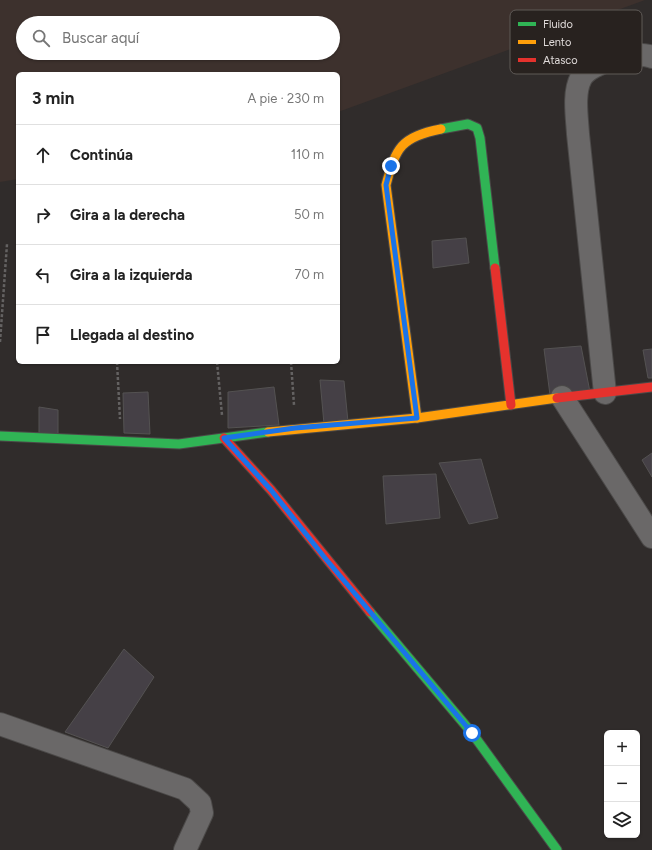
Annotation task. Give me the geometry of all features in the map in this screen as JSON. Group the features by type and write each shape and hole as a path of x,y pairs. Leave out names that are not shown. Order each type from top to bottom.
{"street":[{"path":"642,55 652,57"},
{"path":"585,74 581,77 577,91 578,134 605,393"},
{"path":"417,418 386,185 391,166 401,145 423,133 468,124 477,128 480,138 511,405"},
{"path":"0,436 179,444 295,428 417,418 562,397 652,387"},
{"path":"562,397 652,537"},
{"path":"224,438 271,490 325,558 472,733 558,850"},
{"path":"0,724 185,789 200,803 202,814 185,850"}],"path":[{"path":"0,342 7,244"},
{"path":"117,364 121,441"},
{"path":"217,364 224,438"},
{"path":"291,364 295,428"}],"shaded area":[{"path":"0,0 645,0 618,10 510,10 510,49 340,111 340,72 16,72 16,179 0,182"}],"building":[{"path":"466,238 469,263 433,268 432,241"},
{"path":"581,346 590,392 550,395 544,349"},
{"path":"652,349 652,378 648,378 643,350"},
{"path":"320,380 344,381 348,422 324,424"},
{"path":"274,387 279,425 228,428 228,392"},
{"path":"148,392 150,434 124,433 123,393"},
{"path":"39,407 58,410 58,434 39,434"},
{"path":"652,453 652,477 642,460"},
{"path":"481,459 498,518 469,524 439,463"},
{"path":"436,474 440,518 386,524 383,476"},
{"path":"124,649 154,677 108,748 65,732"}],"traffic: fast":[{"path":"441,129 468,124 477,128 480,138 495,268"},
{"path":"0,436 179,444 268,432"},
{"path":"370,612 472,733 557,850"}],"traffic: slow":[{"path":"417,418 386,185 393,161 402,146 417,136 441,129"},
{"path":"268,432 417,418 557,398"}],"traffic: jam":[{"path":"495,268 511,405"},
{"path":"557,398 652,387"},
{"path":"224,438 271,490 370,612"}],"route":[{"path":"391,166 386,185 417,418 295,428 224,438 271,490 325,558 472,733"}]}
